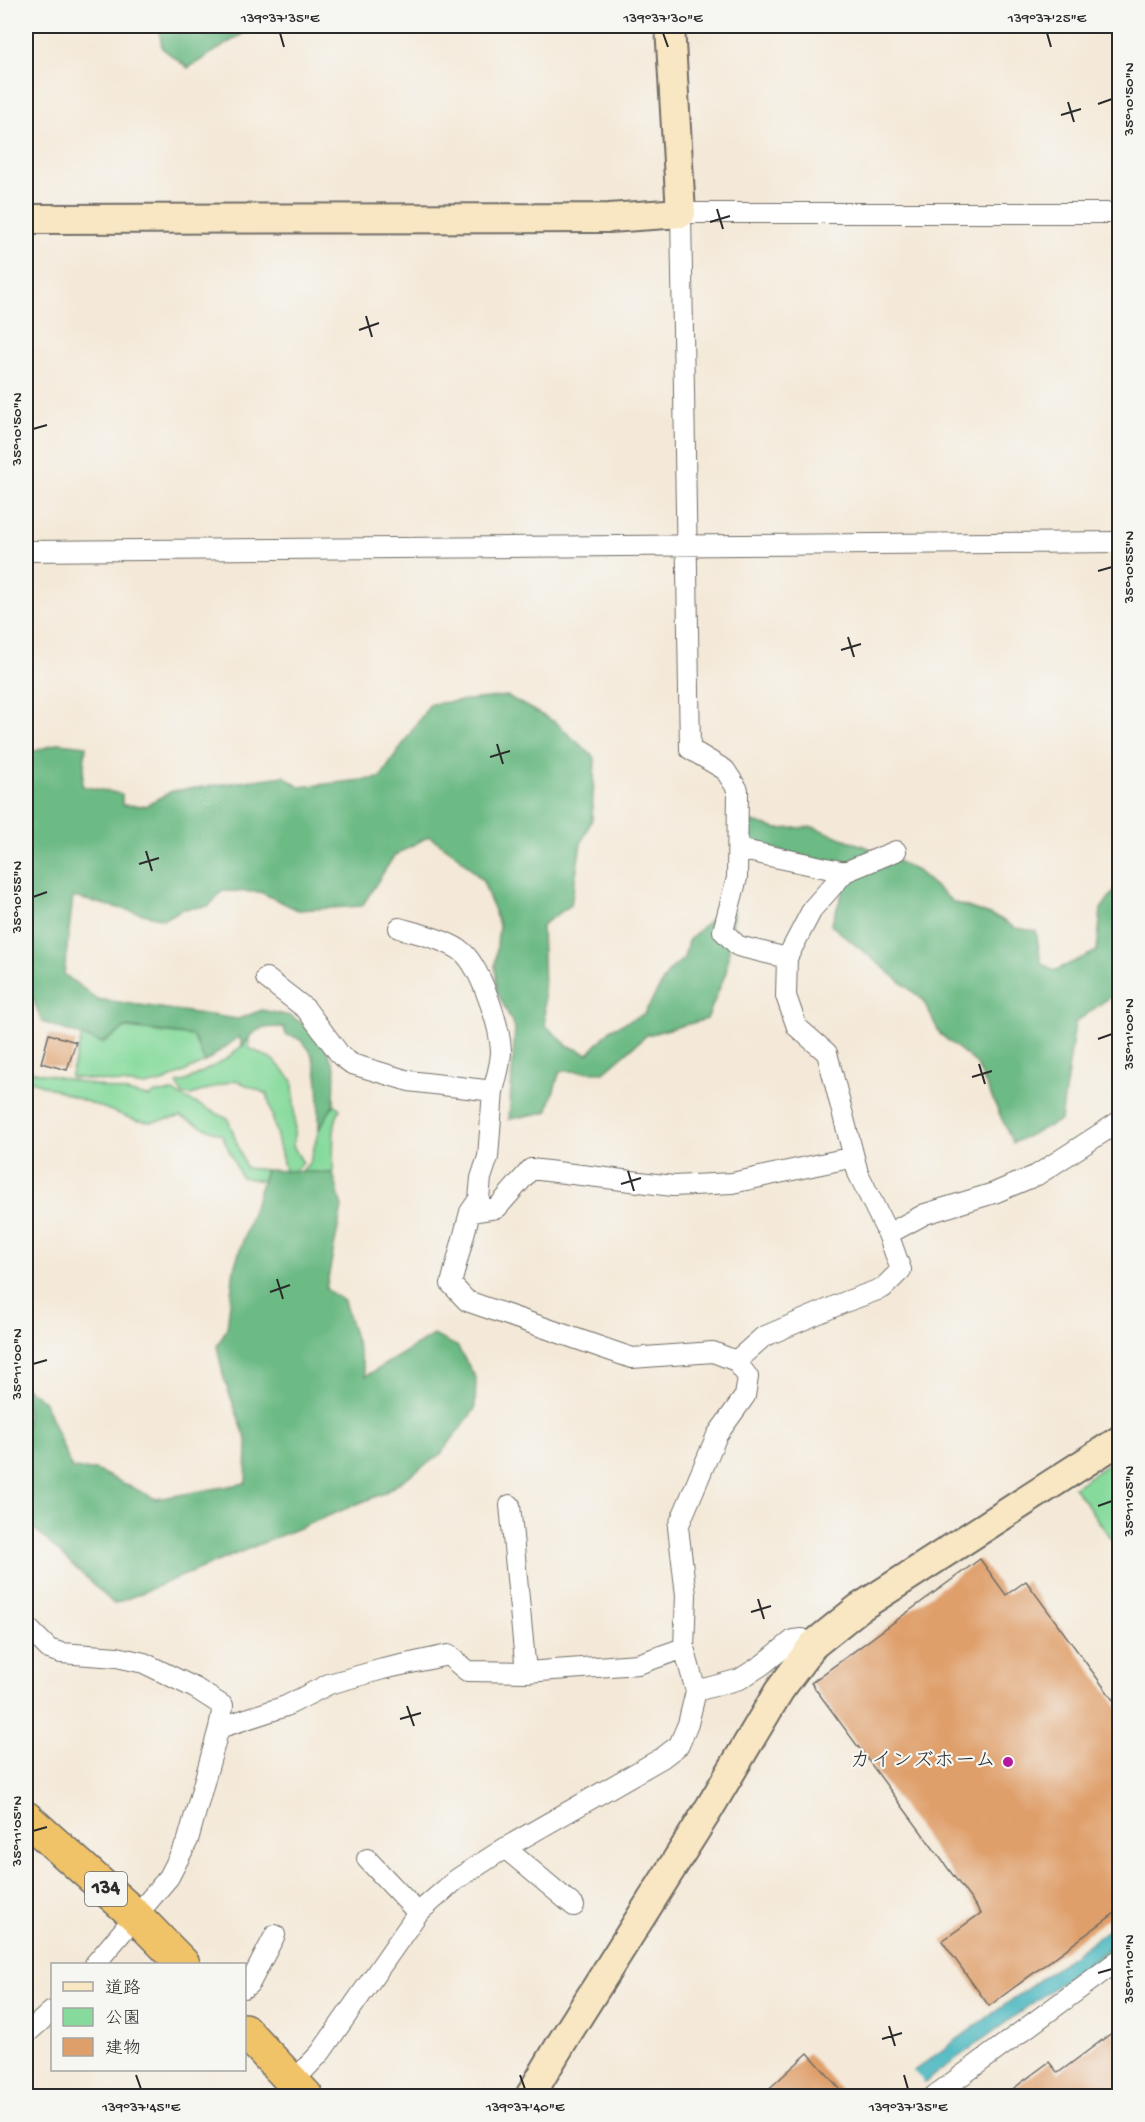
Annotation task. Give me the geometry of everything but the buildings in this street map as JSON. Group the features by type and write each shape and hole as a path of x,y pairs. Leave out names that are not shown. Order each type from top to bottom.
{"highway":[{"name":"134","path":"26,1818 136,1916 181,1963"},
{"path":"246,2033 292,2092"}],"street":[{"path":"670,26 681,213 690,749 725,770 738,790 737,878 723,930 738,946 787,958"},
{"path":"26,219 609,218 681,213 1119,213"},
{"path":"26,551 1119,542"},
{"path":"738,849 845,872"},
{"path":"736,1361 763,1337 883,1288 901,1270 888,1234 858,1173 827,1053 797,1027 786,996 787,958 813,908 845,872 896,851"},
{"path":"292,2092 418,1913 457,1879 505,1848 611,1789 679,1745 688,1724 696,1691 684,1648 686,1595 678,1527 717,1435 745,1396 748,1377 736,1361 713,1353 632,1358 467,1301 451,1284 470,1212 478,1199 481,1178 488,1157 493,1091 501,1052 493,1007 475,970 461,951 427,936 399,928"},
{"path":"266,978 306,1009 341,1056 352,1064 408,1081 493,1091"},
{"path":"888,1234 925,1214 994,1192 1037,1175 1119,1121"},
{"path":"470,1212 497,1208 531,1169 673,1186 732,1183 854,1157"},
{"path":"530,2097 562,2042 707,1812 779,1691 813,1645 859,1608 1119,1440"},
{"path":"510,1505 526,1672"},
{"path":"26,1626 49,1649 61,1653 117,1657 144,1663 195,1688 223,1707 188,1840 169,1878 97,1963"},
{"path":"696,1691 740,1679 793,1640 802,1639 813,1645"},
{"path":"219,1728 286,1706 329,1684 448,1655 467,1671 526,1672 638,1664 684,1648"},
{"path":"505,1848 574,1906"},
{"path":"367,1859 418,1913"},
{"path":"246,1986 250,1983 275,1935"},
{"path":"934,2097 1119,1959"},
{"path":"26,2034 51,2012"}],"green space":[{"path":"159,26 255,26 188,68 162,48"},
{"path":"507,696 555,722 595,758 592,819 581,844 571,905 542,925 545,1025 567,1045 588,1054 611,1029 644,1014 669,971 684,958 688,941 722,908 734,912 726,972 707,1019 647,1035 604,1072 560,1071 547,1112 509,1119 515,1028 497,992 495,966 499,925 483,881 458,856 429,836 394,856 362,906 298,910 260,892 222,891 209,906 183,909 164,919 73,897 64,974 97,999 238,1019 262,1010 290,1016 319,1033 335,1068 334,1104 319,1129 317,1073 313,1059 307,1047 299,1039 286,1035 284,1027 260,1029 251,1035 243,1046 239,1037 205,1062 193,1036 127,1027 102,1043 42,1022 26,981 26,754 59,743 86,746 82,786 122,794 122,805 145,806 172,791 284,776 299,787 380,778 430,704"},
{"path":"745,820 778,829 813,827 879,852 917,871 953,902 999,918 1015,928 1036,931 1041,962 1054,971 1097,951 1101,909 1119,884 1119,981 1115,993 1075,1023 1061,1120 1013,1143 976,1063 940,1034 923,1000 831,925 845,886 835,864 744,842"},
{"path":"126,1028 193,1036 205,1062 165,1081 146,1086 70,1077 82,1036 102,1043"},
{"path":"249,1035 249,1048 274,1060 293,1081 295,1126 293,1146 303,1163 294,1171 285,1171 267,1094 235,1080 191,1095 182,1094 177,1083 186,1081 221,1062 237,1050"},
{"path":"26,1070 149,1097 155,1093 173,1092 228,1119 246,1168 266,1170 262,1181 241,1177 222,1135 181,1117 151,1122 138,1121 26,1079"},
{"path":"334,1104 340,1109 334,1132 333,1173 301,1172 310,1162 319,1129"},
{"path":"266,1170 333,1173 342,1207 326,1289 344,1301 366,1376 433,1335 457,1346 476,1378 475,1409 440,1455 384,1493 114,1604 26,1521 26,1388 44,1401 72,1469 96,1470 156,1499 246,1483 247,1441 224,1379 217,1346 227,1328 234,1268"},
{"path":"1119,1457 1119,1550 1074,1487"},
{"path":"1119,1940 1119,1949 1081,1977 1077,1971"}],"water":[{"path":"1119,1922 1119,1940 935,2074 909,2096 885,2096 915,2070"}],"pier":[{"path":"911,2069 927,2085 914,2096 893,2096 888,2090"}],"place":[{"name":"カインズホーム","path":"1008,1762"}]}
